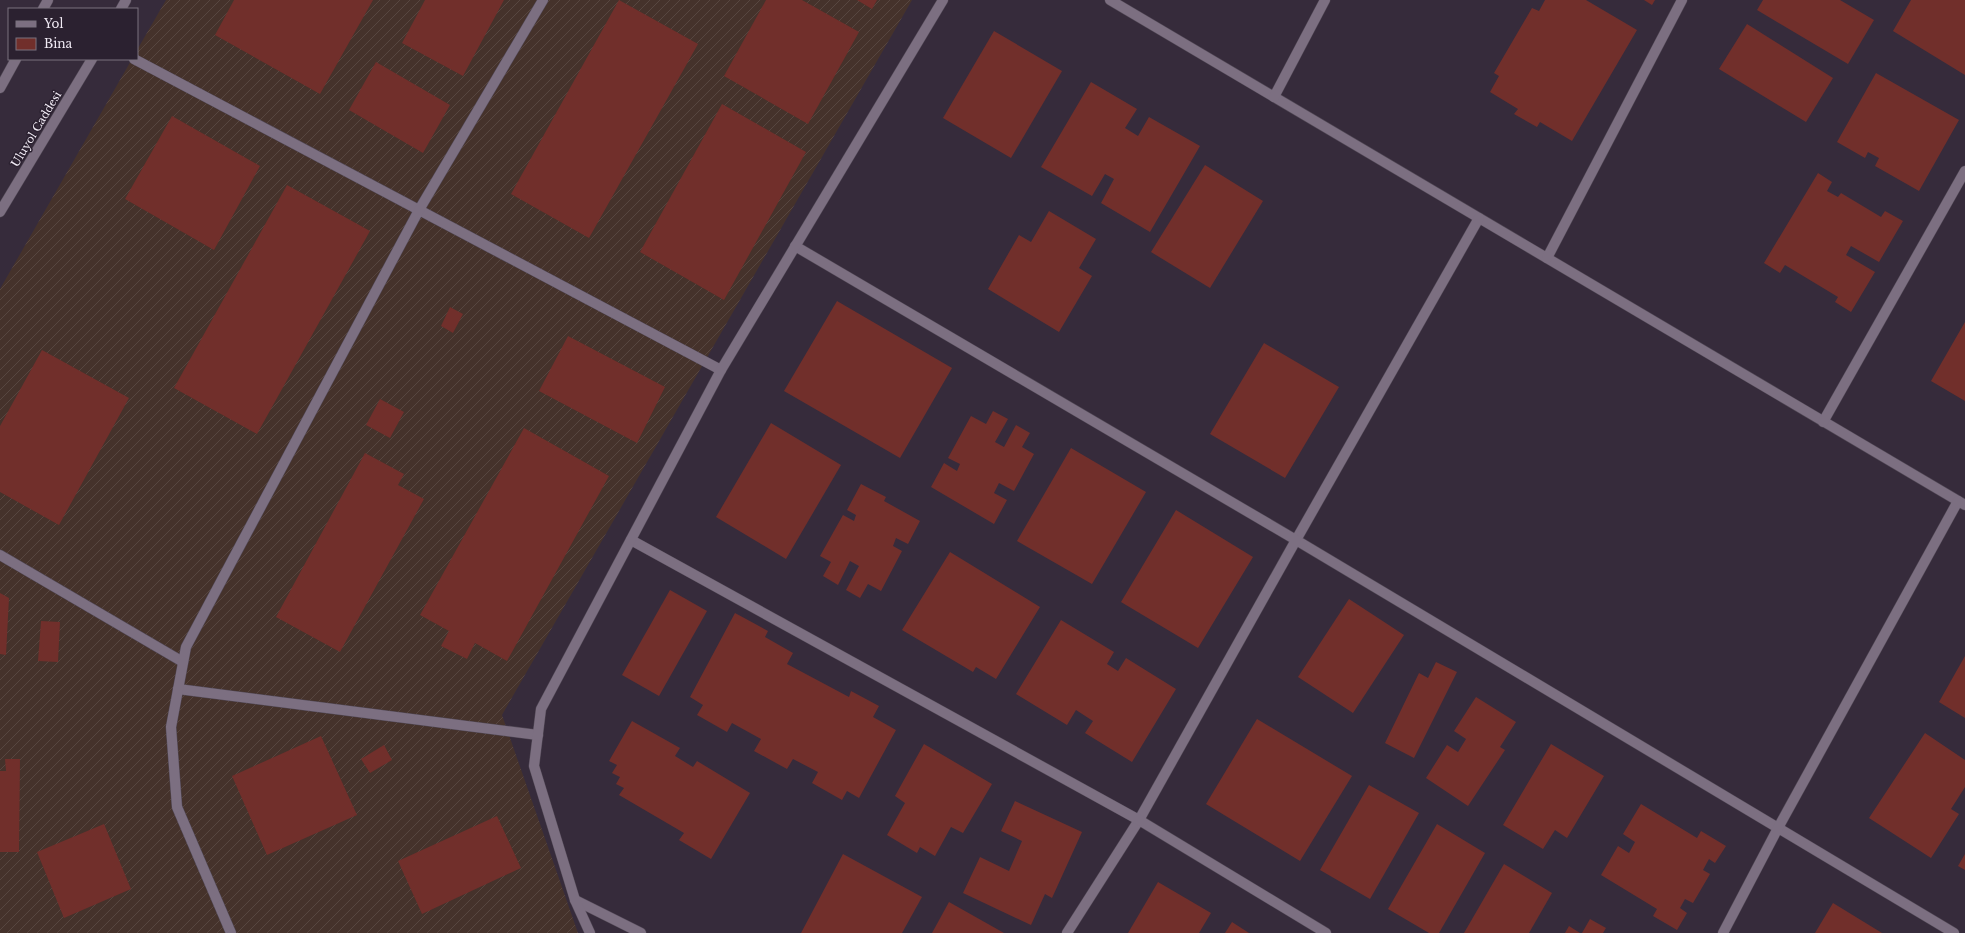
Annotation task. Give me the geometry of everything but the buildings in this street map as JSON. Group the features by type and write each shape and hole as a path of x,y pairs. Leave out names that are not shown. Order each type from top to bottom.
{"street":[{"path":"231,933 177,807 171,727 186,647 419,210 543,0"},
{"path":"590,933 575,900 534,766 541,709 721,370 943,0"},
{"path":"1110,0 1961,503 1778,828 1723,933"},
{"path":"1274,97 1325,0"},
{"path":"1547,258 1682,0"},
{"path":"0,88 15,60"},
{"name":"Uluyol Caddesi","path":"0,212 91,60"},
{"path":"136,60 721,370"},
{"path":"1824,422 1965,171"},
{"path":"1067,933 1139,820 1479,218"},
{"path":"795,246 1296,540 1954,933"},
{"path":"631,540 1139,820 1326,933"},
{"path":"0,555 183,662"},
{"path":"178,689 538,735"},
{"path":"575,900 641,933"}],"shaded area":[{"path":"166,0 912,0 502,715 578,933 0,933 0,289 131,60 138,60 138,48"}]}
